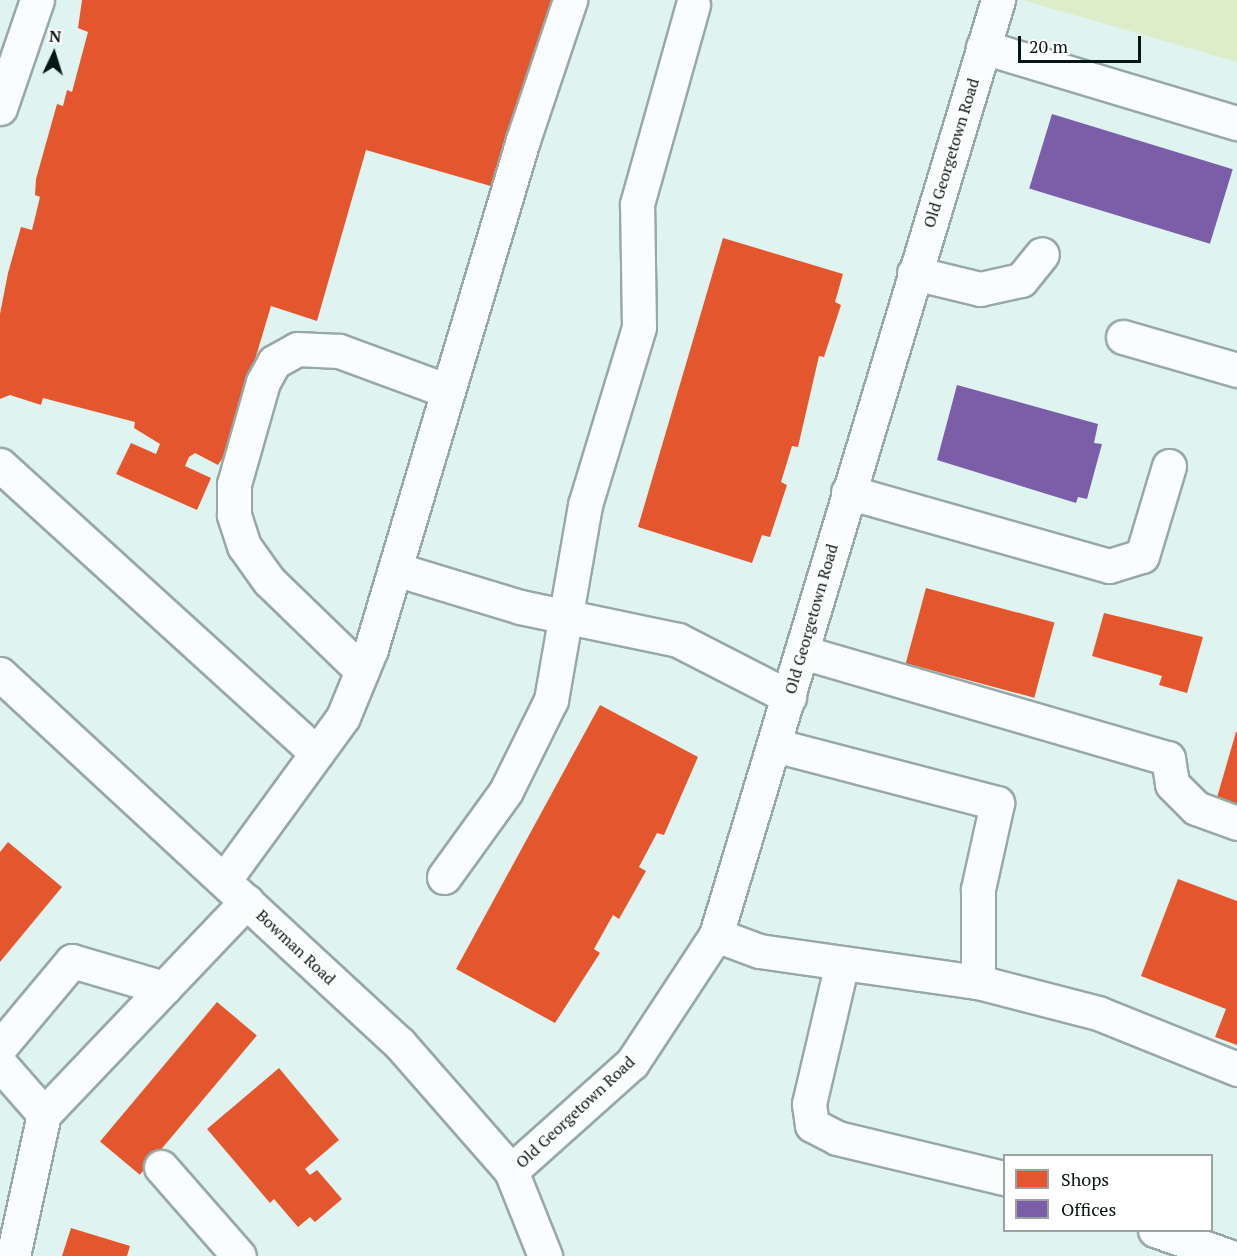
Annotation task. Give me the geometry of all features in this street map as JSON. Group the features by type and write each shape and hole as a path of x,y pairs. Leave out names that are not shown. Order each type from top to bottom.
{"street":[{"path":"13,1256 44,1114 164,988 236,890 317,753 343,717 362,671 395,569 570,0"},
{"name":"Old Georgetown Road","path":"511,1171 632,1063 716,935 775,746 848,492 998,0"},
{"path":"444,877 530,748 550,700 568,616 585,505 639,327 637,204 693,4"},
{"path":"0,108 21,17"},
{"path":"983,47 1237,123"},
{"path":"914,273 980,289 1021,280 1042,254"},
{"path":"1124,337 1237,370"},
{"path":"362,671 269,581 244,546 234,515 234,484 263,382 274,362 297,349 339,351 448,391"},
{"path":"0,465 317,753"},
{"path":"848,492 1109,566 1142,556 1169,465"},
{"path":"395,569 568,616 678,640 789,697"},
{"path":"802,652 1168,758 1172,784 1196,808 1237,823"},
{"name":"Bowman Road","path":"0,674 400,1044 511,1171 545,1256"},
{"path":"775,746 997,803 978,889 978,982"},
{"path":"716,935 759,951 978,982 1098,1013 1237,1069"},
{"path":"0,1047 72,961 164,988"},
{"path":"842,963 809,1104 812,1125 837,1138 1003,1178"},
{"path":"0,1064 44,1114"},
{"path":"161,1167 239,1256"},
{"path":"1161,1232 1228,1256"}],"green space":[{"path":"1022,0 1237,0 1237,62"}],"building: Shops":[{"path":"82,0 556,0 501,189 366,150 317,321 271,306 228,450 218,465 195,453 189,457 185,466 211,478 197,510 116,474 131,443 156,454 160,444 134,428 135,422 43,398 41,405 10,395 0,399 0,314 8,273 21,227 32,230 40,197 35,195 36,179 57,104 63,106 67,90 72,92 88,32 78,28"},
{"path":"723,238 843,274 835,302 841,305 824,357 819,356 798,447 792,446 781,482 787,485 770,537 762,535 752,563 638,527"},
{"path":"926,588 1054,622 1034,698 906,663"},
{"path":"1104,613 1203,637 1187,693 1159,685 1162,676 1092,656"},
{"path":"600,705 698,757 664,835 657,833 639,867 646,871 619,919 613,915 594,949 600,953 555,1023 456,969"},
{"path":"1237,732 1237,808 1216,801"},
{"path":"8,842 62,887 0,962 0,852"},
{"path":"1178,879 1237,901 1237,1045 1215,1037 1226,1009 1141,976"},
{"path":"217,1002 257,1035 140,1175 100,1141"},
{"path":"279,1068 339,1140 305,1169 310,1175 317,1170 342,1199 315,1222 310,1217 298,1227 274,1199 270,1203 207,1129"},
{"path":"71,1228 130,1246 127,1256 62,1256"}],"building: Offices":[{"path":"1052,114 1233,169 1210,244 1029,189"},
{"path":"957,385 1098,424 1094,443 1102,444 1087,499 1078,497 1076,503 937,460"}]}
